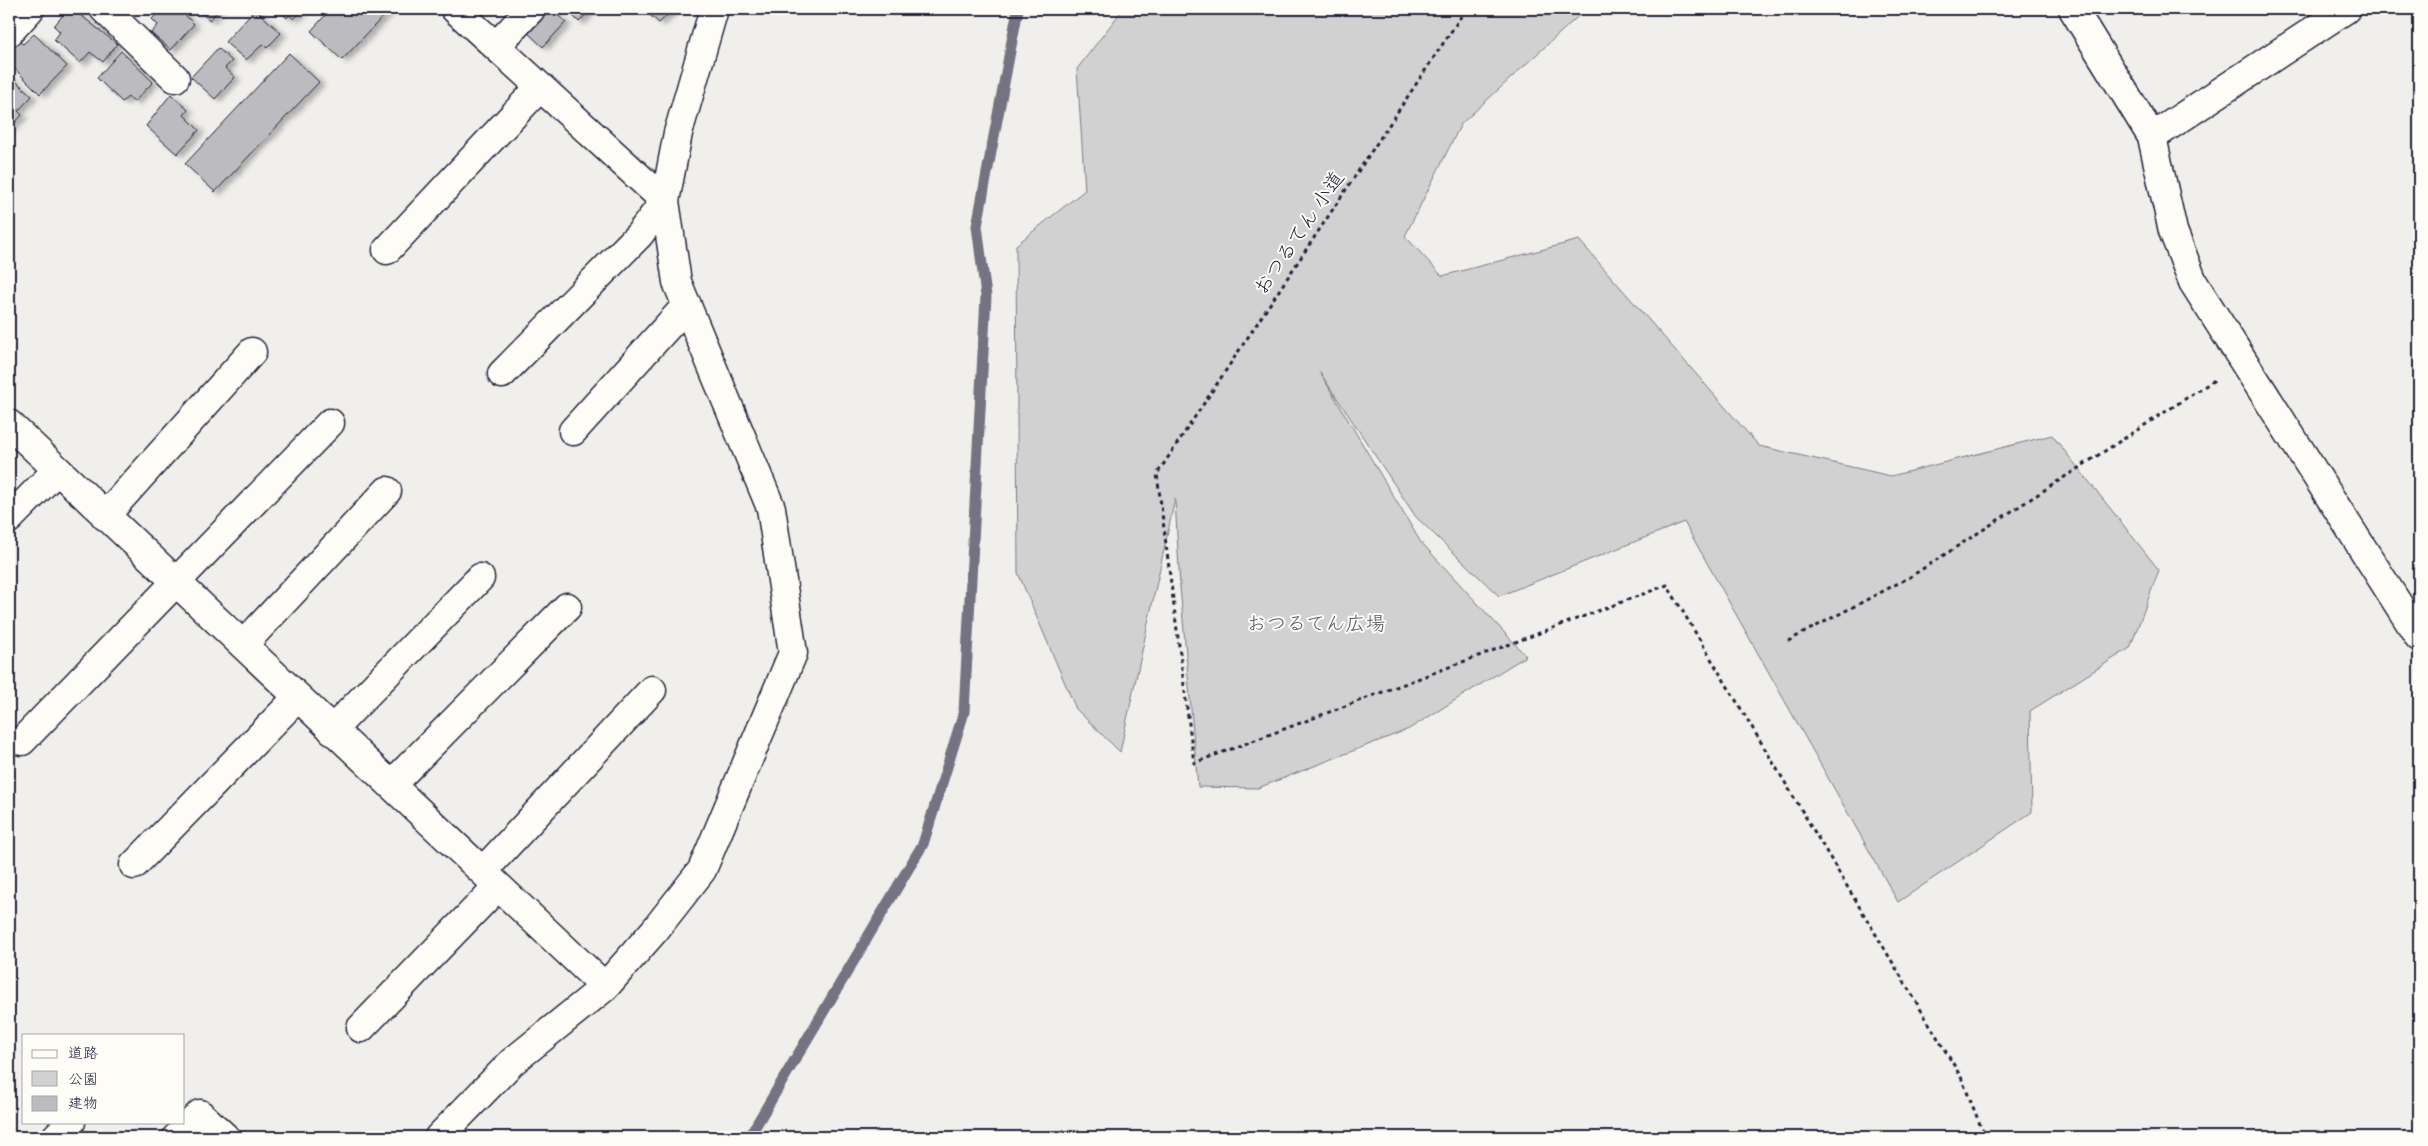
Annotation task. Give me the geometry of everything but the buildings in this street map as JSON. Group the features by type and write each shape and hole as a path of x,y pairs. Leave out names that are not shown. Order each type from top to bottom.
{"street":[{"path":"9,32 30,9"},
{"path":"104,9 175,78"},
{"path":"455,9 665,201"},
{"path":"496,46 531,9"},
{"path":"439,1137 512,1062 605,987 655,930 702,870 793,653 771,508 677,282 665,201 678,133 714,9"},
{"path":"2074,9 2152,137 2173,231 2193,282 2419,636"},
{"path":"2152,137 2346,9"},
{"path":"387,250 540,87"},
{"path":"502,374 639,235 665,201"},
{"path":"573,431 687,305"},
{"path":"106,516 252,352"},
{"path":"22,741 330,423"},
{"path":"9,424 605,987"},
{"path":"9,518 57,470"},
{"path":"243,645 387,491"},
{"path":"332,730 480,578"},
{"path":"391,785 567,607"},
{"path":"361,1028 652,690"},
{"path":"134,865 298,697"},
{"path":"177,1137 200,1114 225,1137"},
{"path":"56,1137 69,1124"}],"path":[{"name":"おつるてん 小道","path":"1466,9 1157,474 1194,763 1666,585 1961,1077 1985,1137"},
{"path":"1788,641 1910,577 2244,362"}],"green space":[{"name":"おつるてん広場","path":"1123,9 1586,9 1461,124 1405,236 1442,276 1579,240 1759,446 1891,476 2052,435 2159,570 2130,648 2030,711 2032,812 1898,902 1684,522 1499,596 1416,517 1319,371 1420,541 1526,656 1409,729 1258,788 1198,787 1180,587 1175,499 1120,752 1076,709 1018,573 1016,245 1085,190 1077,69"}],"waterway":[{"path":"749,1137 923,844 964,712 986,296 977,226 1018,9"}]}
